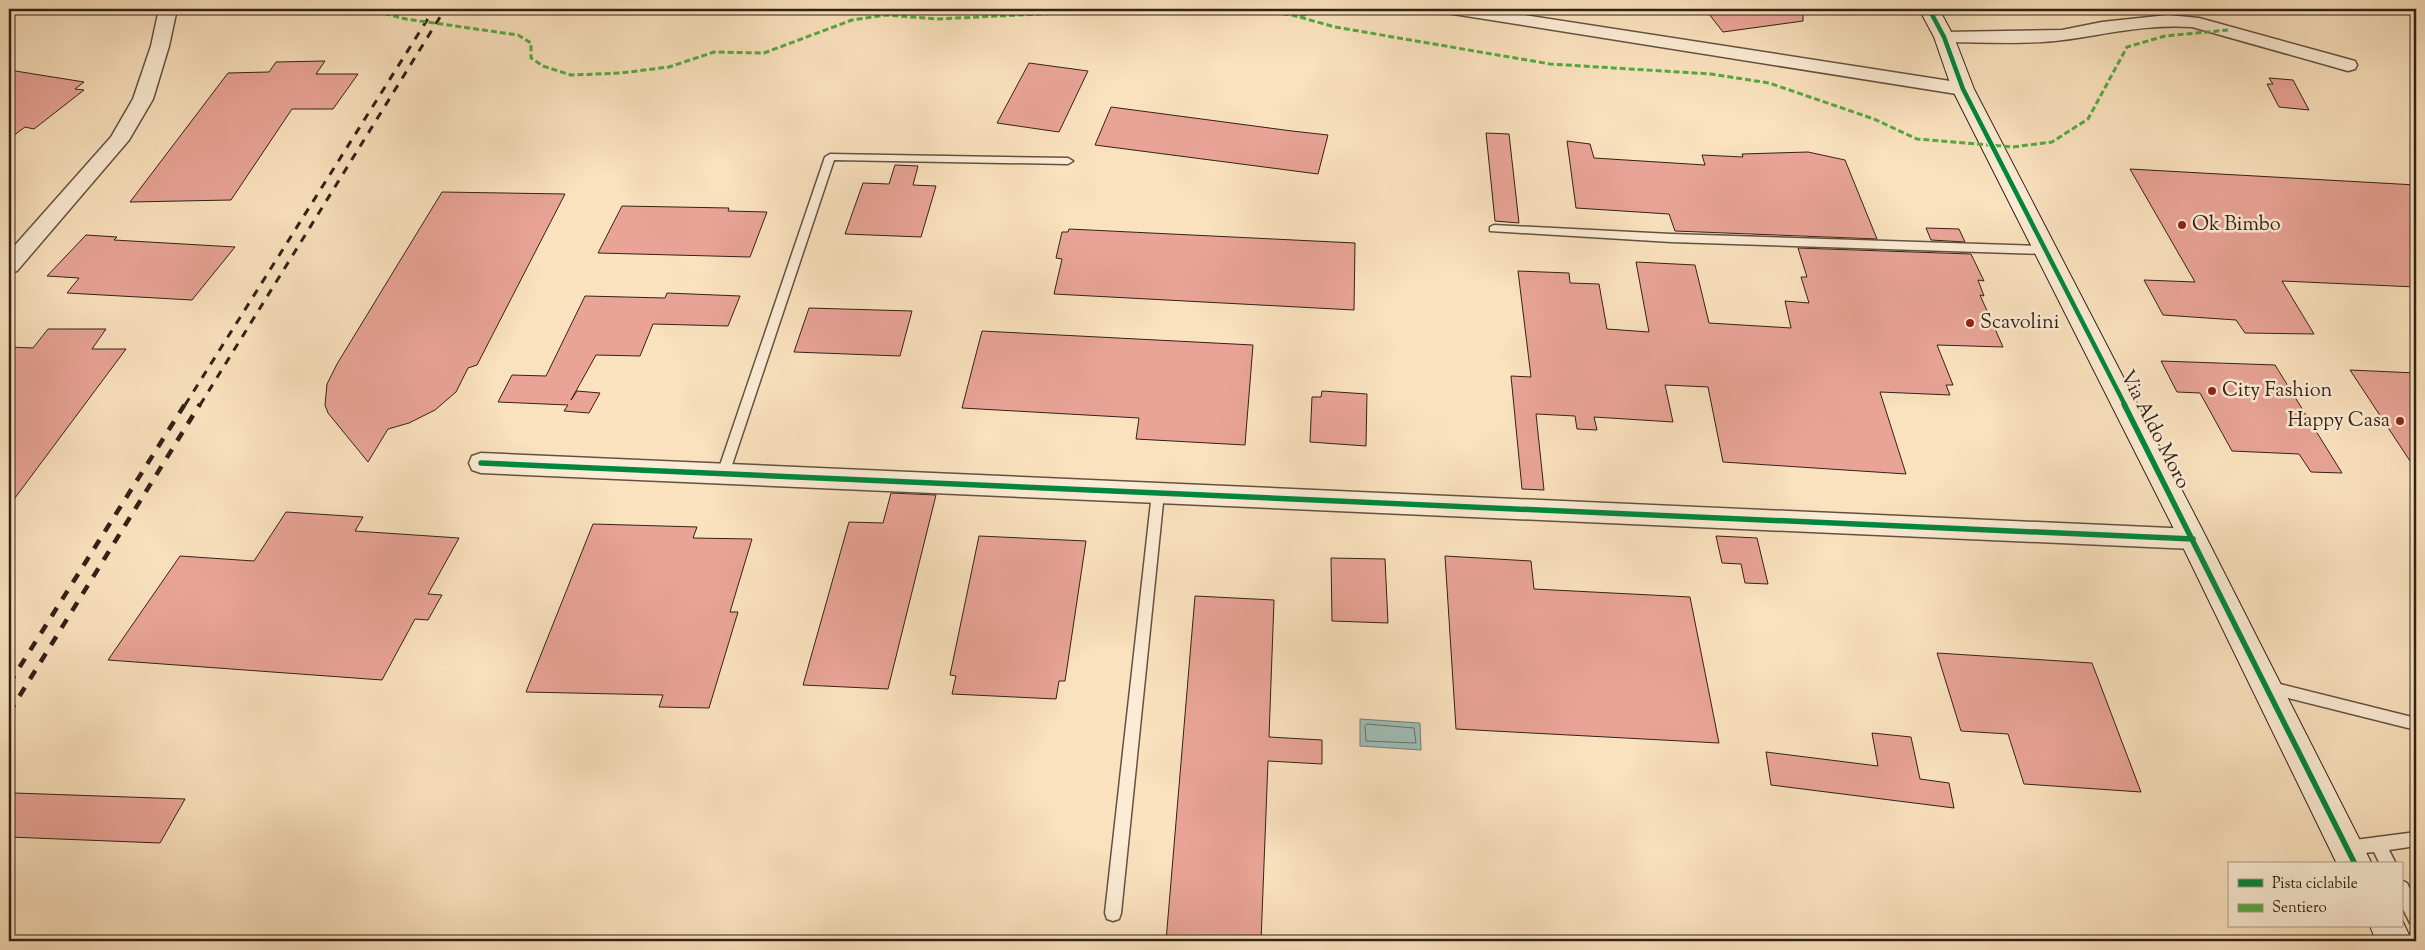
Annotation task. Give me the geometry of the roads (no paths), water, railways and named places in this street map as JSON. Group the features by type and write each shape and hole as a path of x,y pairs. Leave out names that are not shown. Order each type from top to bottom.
{"main road":[{"name":"Via Aldo Moro","path":"1929,9 1944,37 1963,89 2193,539 2352,856"},
{"path":"2388,928 2394,941"}],"street":[{"path":"9,266 119,140 143,99 160,46 168,9"},
{"path":"1454,9 1963,89"},
{"path":"1944,37 2062,35 2112,26 2168,20 2193,22 2348,66"},
{"path":"481,463 2193,539"}],"lane":[{"path":"723,474 830,157 1068,161"},
{"path":"1494,229 1671,238 2045,250"},
{"path":"1113,913 1158,493"},
{"path":"2267,686 2416,724"},
{"path":"2352,856 2378,843 2416,839"},
{"path":"2378,843 2387,862"},
{"path":"2402,890 2416,917"}],"water":[{"path":"1360,719 1420,723 1421,750 1360,746"}],"railway":[{"path":"185,405 434,9"},
{"path":"200,405 445,9"},
{"path":"9,684 185,404"},
{"path":"9,713 200,404"}],"place":[{"name":"Ok Bimbo","path":"2182,225"},
{"name":"Scavolini","path":"1970,323"},
{"name":"City Fashion","path":"2212,391"},
{"name":"Happy Casa","path":"2400,421"}]}
